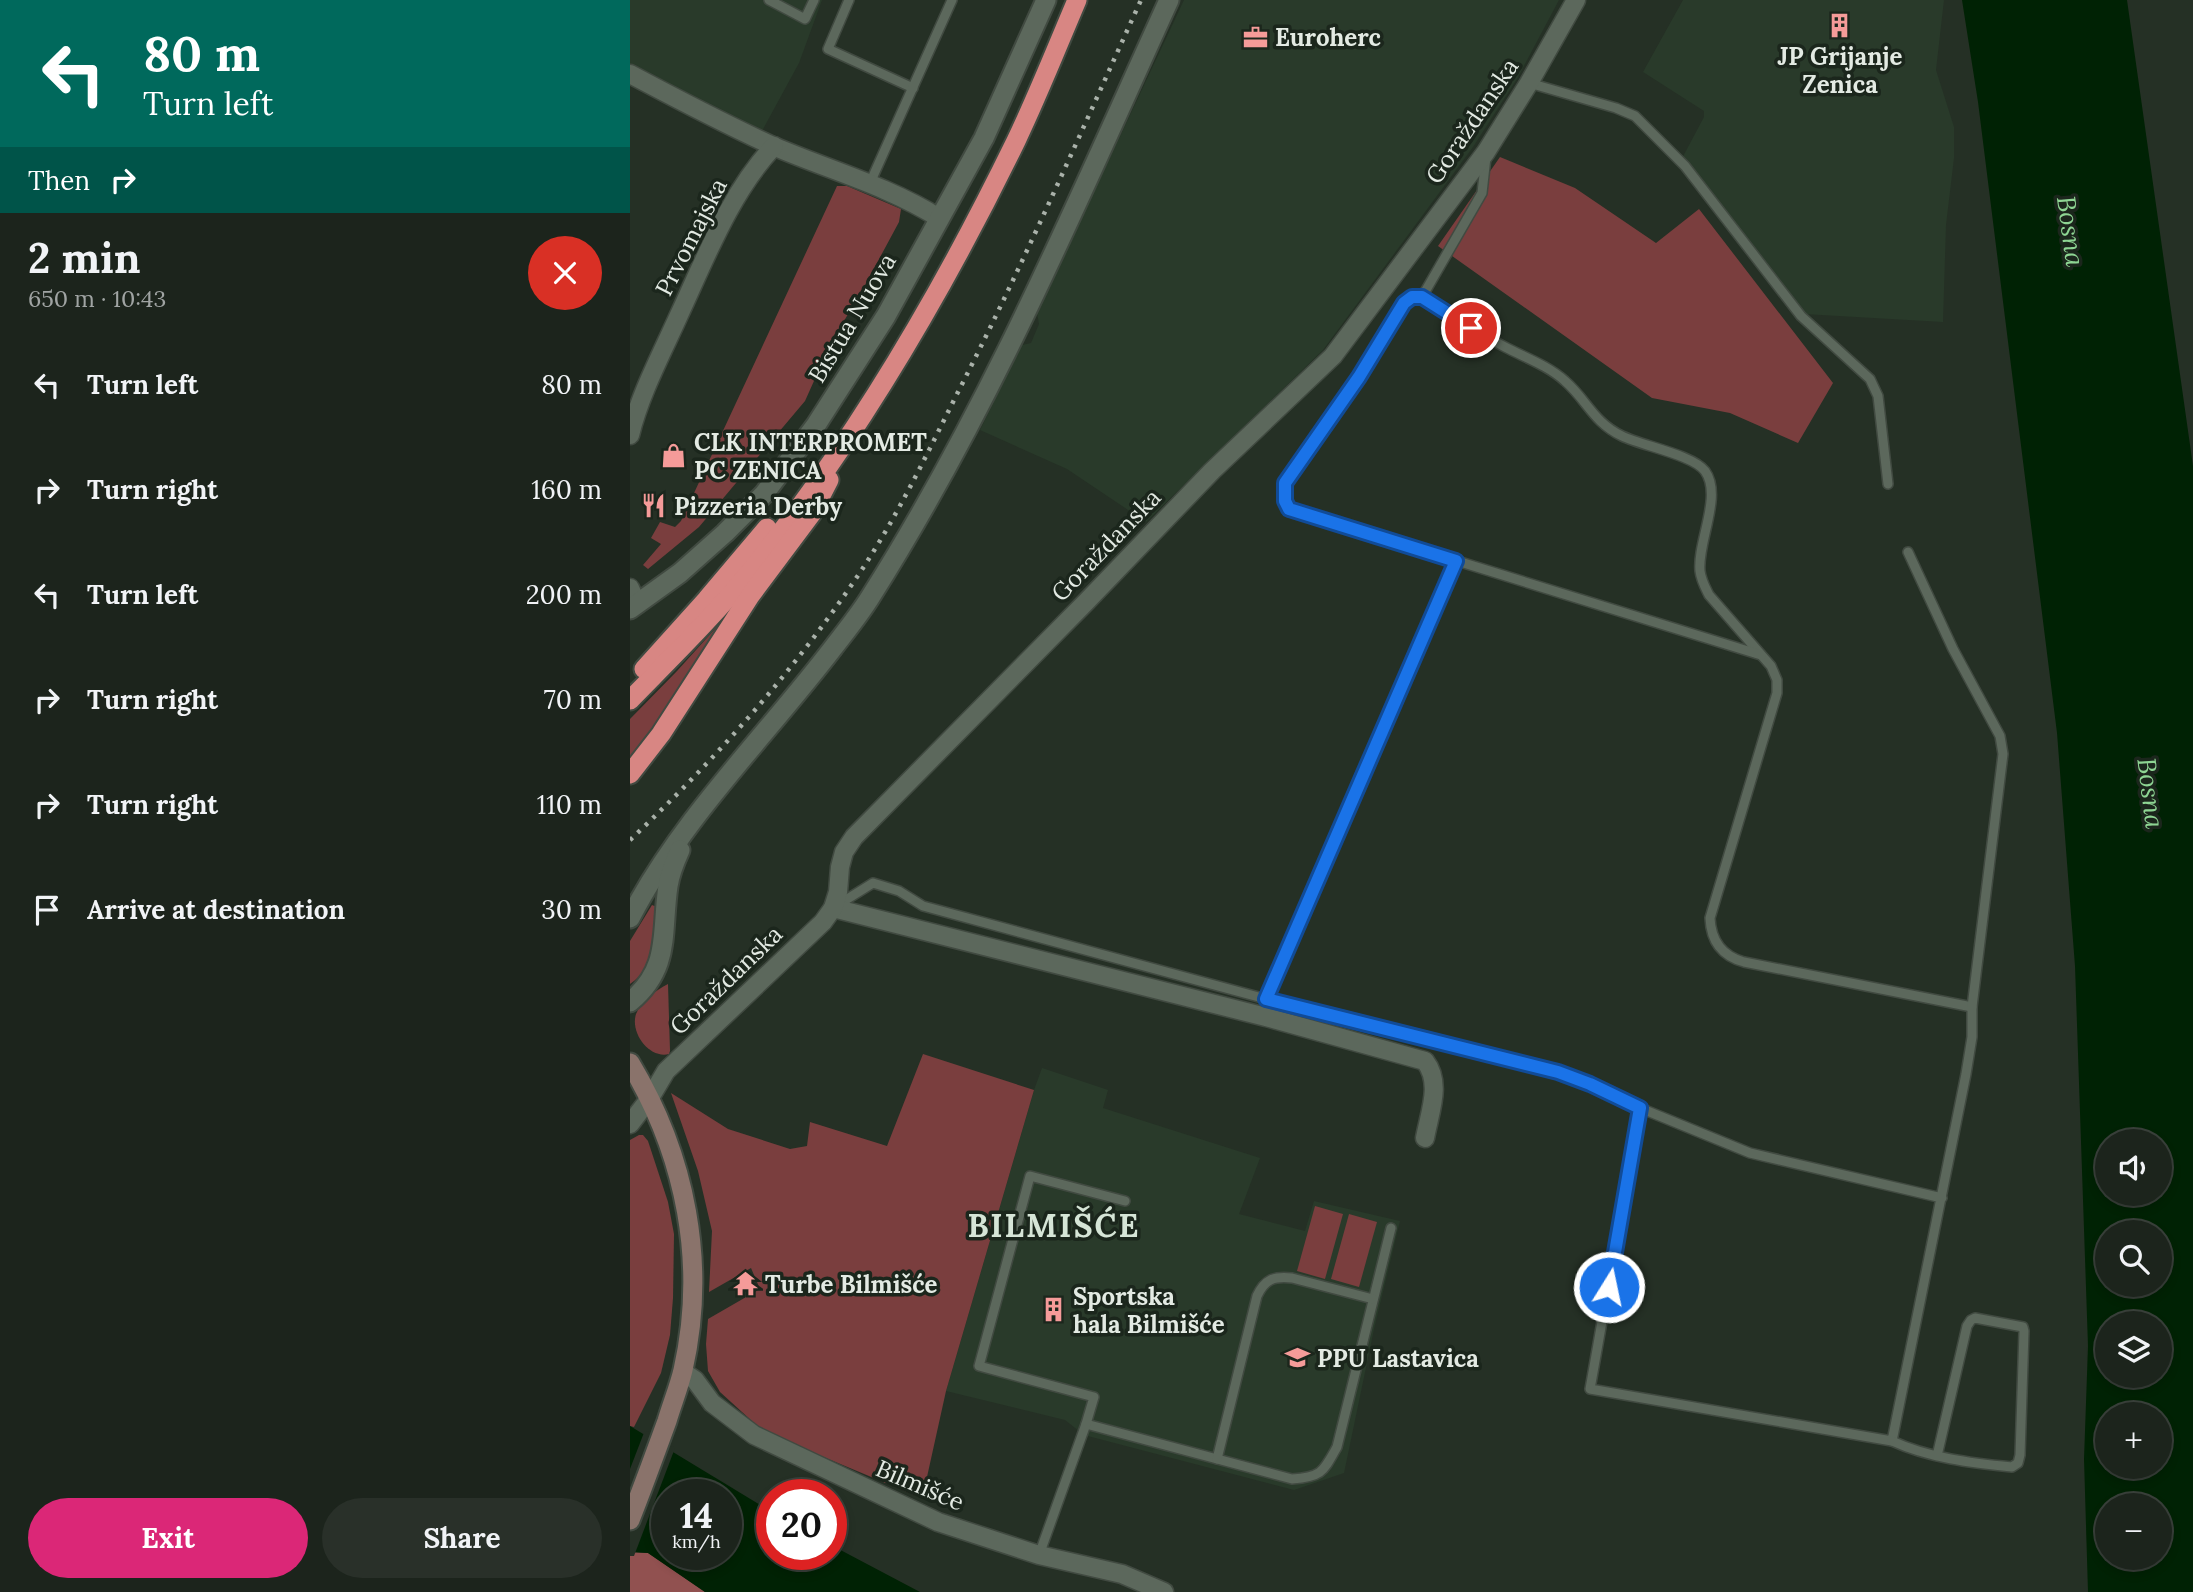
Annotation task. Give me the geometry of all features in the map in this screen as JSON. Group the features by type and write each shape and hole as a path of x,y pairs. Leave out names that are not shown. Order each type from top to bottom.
{"highway":[{"path":"630,700 752,569 837,454 893,368 948,274 1017,139 1077,0"},
{"path":"630,681 707,599 802,485 837,454"},
{"path":"630,774 661,734 750,596 812,513 826,489 837,454"}],"main road":[{"path":"630,1063 650,1098 680,1176 689,1219 693,1261 692,1314 682,1372 630,1520"}],"street":[{"name":"Bistua Nuova","path":"632,600 689,565 725,533 764,494 816,425 886,316 984,138 1045,0"},
{"name":"Goraždanska","path":"630,918 657,870 691,823 809,679 870,598 939,481 1003,359 1168,0"},
{"name":"Goraždanska","path":"630,1124 666,1071 823,922 833,908 844,852 854,837 1212,471 1333,356 1486,152 1576,0"},
{"path":"630,74 681,102 774,146 870,183 921,206 939,218"},
{"name":"Prvomajska","path":"630,435 660,357 741,187 774,146"},
{"name":"Goraždanska","path":"630,1002 649,984 658,965 668,883 691,823"},
{"path":"833,908 1266,1017 1424,1061 1432,1070 1435,1083 1425,1138"},
{"name":"Bilmišće","path":"682,1372 695,1380 712,1403 754,1436 938,1522 1039,1555 1122,1574 1164,1592"}],"lane":[{"path":"769,0 805,19 814,0"},
{"path":"849,0 828,48 913,88"},
{"path":"870,183 952,0"},
{"path":"1529,83 1635,116 1685,166 1801,316 1870,379 1878,396 1888,484"},
{"path":"1422,297 1482,193 1486,152"},
{"path":"1763,655 1300,513 1289,509 1285,501 1285,483 1359,377 1404,303 1412,297 1422,297 1471,328 1565,380 1606,427 1637,443 1695,462 1705,472 1711,484 1712,498 1700,559 1703,584 1709,595 1763,655 1772,666 1777,680 1777,693 1710,918 1713,939 1719,948 1734,959 1744,962 1972,1007"},
{"path":"1892,1441 1972,1037 1972,1007 2003,754 2000,736 1953,649 1908,552"},
{"path":"1266,999 1456,561"},
{"path":"833,908 873,883 899,891 923,906 1266,999 1558,1072 1750,1153 1942,1198"},
{"path":"1640,1108 1590,1389 1892,1441 1908,1449 1937,1456 2012,1467 2018,1463 2021,1428 2023,1327 1975,1318 1971,1320 1967,1326 1937,1456"},
{"path":"1039,1555 1094,1397 979,1366 1030,1176 1125,1201"},
{"path":"1086,1424 1292,1479 1313,1478 1325,1469 1337,1447 1391,1228"},
{"path":"1217,1459 1257,1296 1268,1279 1279,1276 1292,1278 1373,1299"}],"shaded area":[{"path":"630,0 822,0 799,63 762,131 630,65"},
{"path":"1184,0 1559,0 1517,79 1473,147 1323,350 1146,522 1067,469 980,430 1022,345 1031,343 1039,324 1037,313"},
{"path":"1683,0 1944,0 1936,70 1954,127 1954,158 1946,225 1943,322 1804,314 1679,164 1704,117 1704,111 1643,72"},
{"path":"1500,157 1575,188 1656,243 1699,209 1833,383 1798,443 1730,413 1652,398 1438,246"},
{"path":"837,186 847,186 901,209 899,222 831,343 805,401 699,527 648,569 643,565 661,544 651,538 660,522 675,527 681,521"},
{"path":"723,620 683,687 630,764 630,719"},
{"path":"652,905 657,907 649,959 639,977 630,984 630,941"},
{"path":"668,984 670,1051 669,1054 662,1054 648,1049 643,1043 635,1021 638,1009 645,1000"},
{"path":"923,1054 1034,1090 946,1391 925,1486 919,1497 764,1432 720,1392 708,1371 708,1319 760,1289 751,1268 709,1292 712,1231 698,1171 671,1093 728,1129 790,1149 807,1146 810,1122 887,1146"},
{"path":"1042,1068 1108,1090 1103,1108 1260,1158 1239,1214 1305,1231 1314,1201 1400,1221 1344,1473 1294,1490 1084,1435 1065,1420 946,1391"},
{"path":"643,1135 648,1141 668,1202 674,1234 673,1298 670,1335 661,1373 634,1427 630,1426 630,1140"},
{"path":"1315,1206 1343,1214 1325,1279 1297,1271"},
{"path":"1349,1214 1377,1222 1359,1287 1331,1279"},
{"path":"630,1552 648,1553 651,1555 651,1570 673,1570 705,1592 630,1592"}],"water":[{"name":"Bosna","path":"1962,0 2127,0 2193,466 2193,1592 2088,1592 2084,1459 2088,1346 2075,966 2057,733 1978,102"},
{"path":"630,1426 718,1479 651,1479 651,1555 630,1552"},
{"path":"742,1494 756,1502 756,1570 847,1570 847,1553 920,1592 705,1592 673,1570 742,1570"}],"pier":[{"path":"645,1430 675,1448 663,1479 651,1479 651,1511 634,1556 630,1556 630,1469"}],"railway":[{"path":"630,840 693,778 782,678 836,608 875,550 923,462 1005,297 1141,0"}],"place":[{"name":"JP Grijanje Zenica","path":"1840,25"},
{"name":"Euroherc","path":"1255,37"},
{"name":"CLK INTERPROMET PC ZENICA","path":"674,456"},
{"name":"Pizzeria Derby","path":"654,506"},
{"name":"Turbe Bilmišće","path":"745,1284"},
{"name":"Sportska hala Bilmišće","path":"1053,1310"},
{"name":"PPU Lastavica","path":"1297,1358"}],"district":[{"name":"BILMIŠĆE","path":"1054,1225"}],"route":[{"path":"1471,328 1422,297 1412,297 1404,303 1359,377 1285,483 1285,501 1289,509 1456,561 1266,999 1558,1072 1640,1108 1609,1287"}]}
